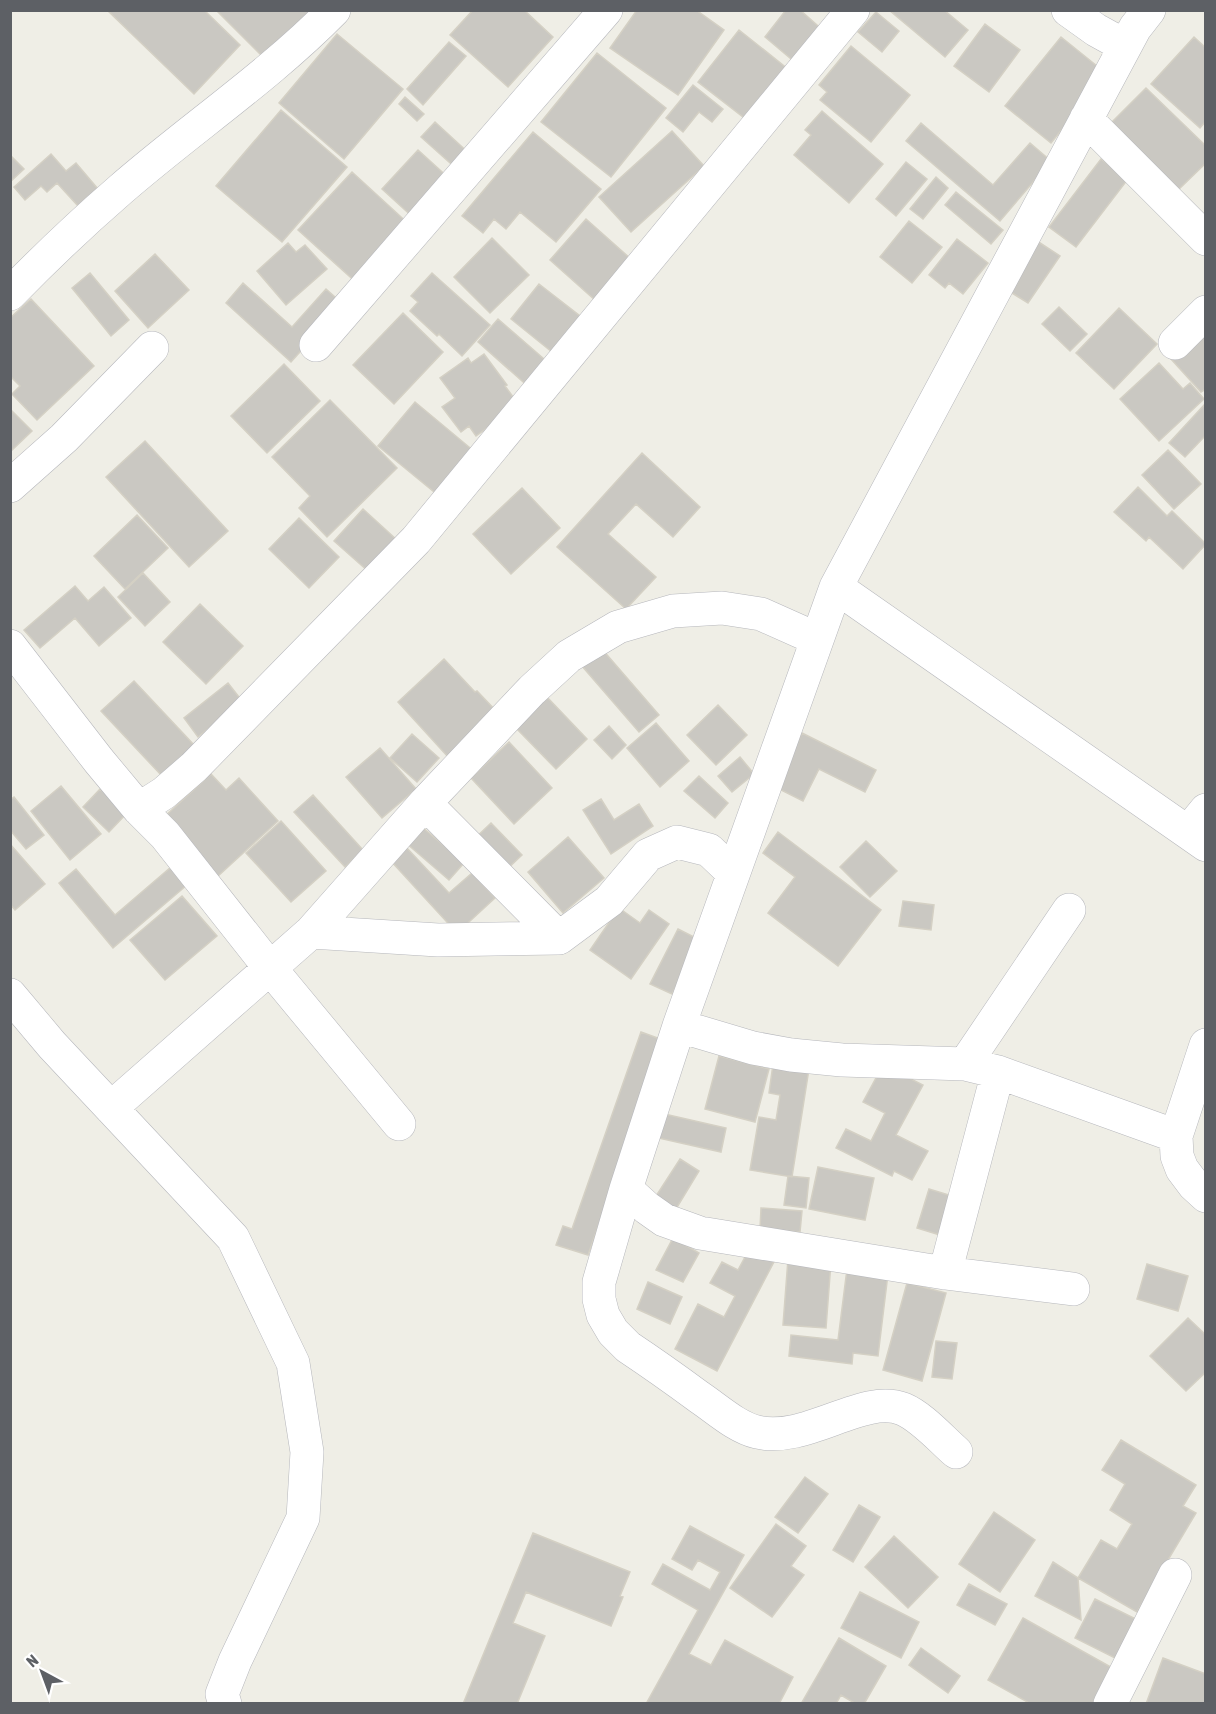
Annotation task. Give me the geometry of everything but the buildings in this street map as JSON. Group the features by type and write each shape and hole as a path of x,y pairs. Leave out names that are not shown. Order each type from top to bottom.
{"street":[{"path":"10,294 120,189 260,77 333,10"},
{"path":"316,345 606,10"},
{"path":"139,809 164,793 194,767 416,540 853,10"},
{"path":"1068,10 1096,30 1125,46"},
{"path":"956,1452 915,1417 892,1406 868,1408 800,1431 775,1435 756,1432 734,1422 628,1347 613,1332 603,1315 599,1299 599,1282 679,1026 836,587 1125,46 1149,10"},
{"path":"1086,119 1206,239"},
{"path":"1175,344 1206,312"},
{"path":"10,486 64,438 152,348"},
{"path":"836,587 1200,829"},
{"path":"111,1108 311,932 425,803 532,690 568,656 618,627 673,611 722,608 761,614 817,639"},
{"path":"10,646 99,761 139,809 165,835 270,968 399,1124"},
{"path":"425,803 559,938"},
{"path":"311,932 438,940 559,938 609,901 648,855 677,842 709,850 733,873"},
{"path":"965,1064 1069,910"},
{"path":"10,994 52,1045 233,1238 293,1363 307,1452 303,1518 235,1661 222,1694 225,1704"},
{"path":"679,1026 753,1048 791,1055 842,1060 965,1064 998,1072 1176,1136"},
{"path":"1206,1046 1176,1136 1177,1156 1182,1169 1206,1196"},
{"path":"945,1273 998,1072"},
{"path":"627,1189 664,1220 700,1233 945,1273 1073,1289"},
{"path":"1110,1704 1175,1575"}]}
